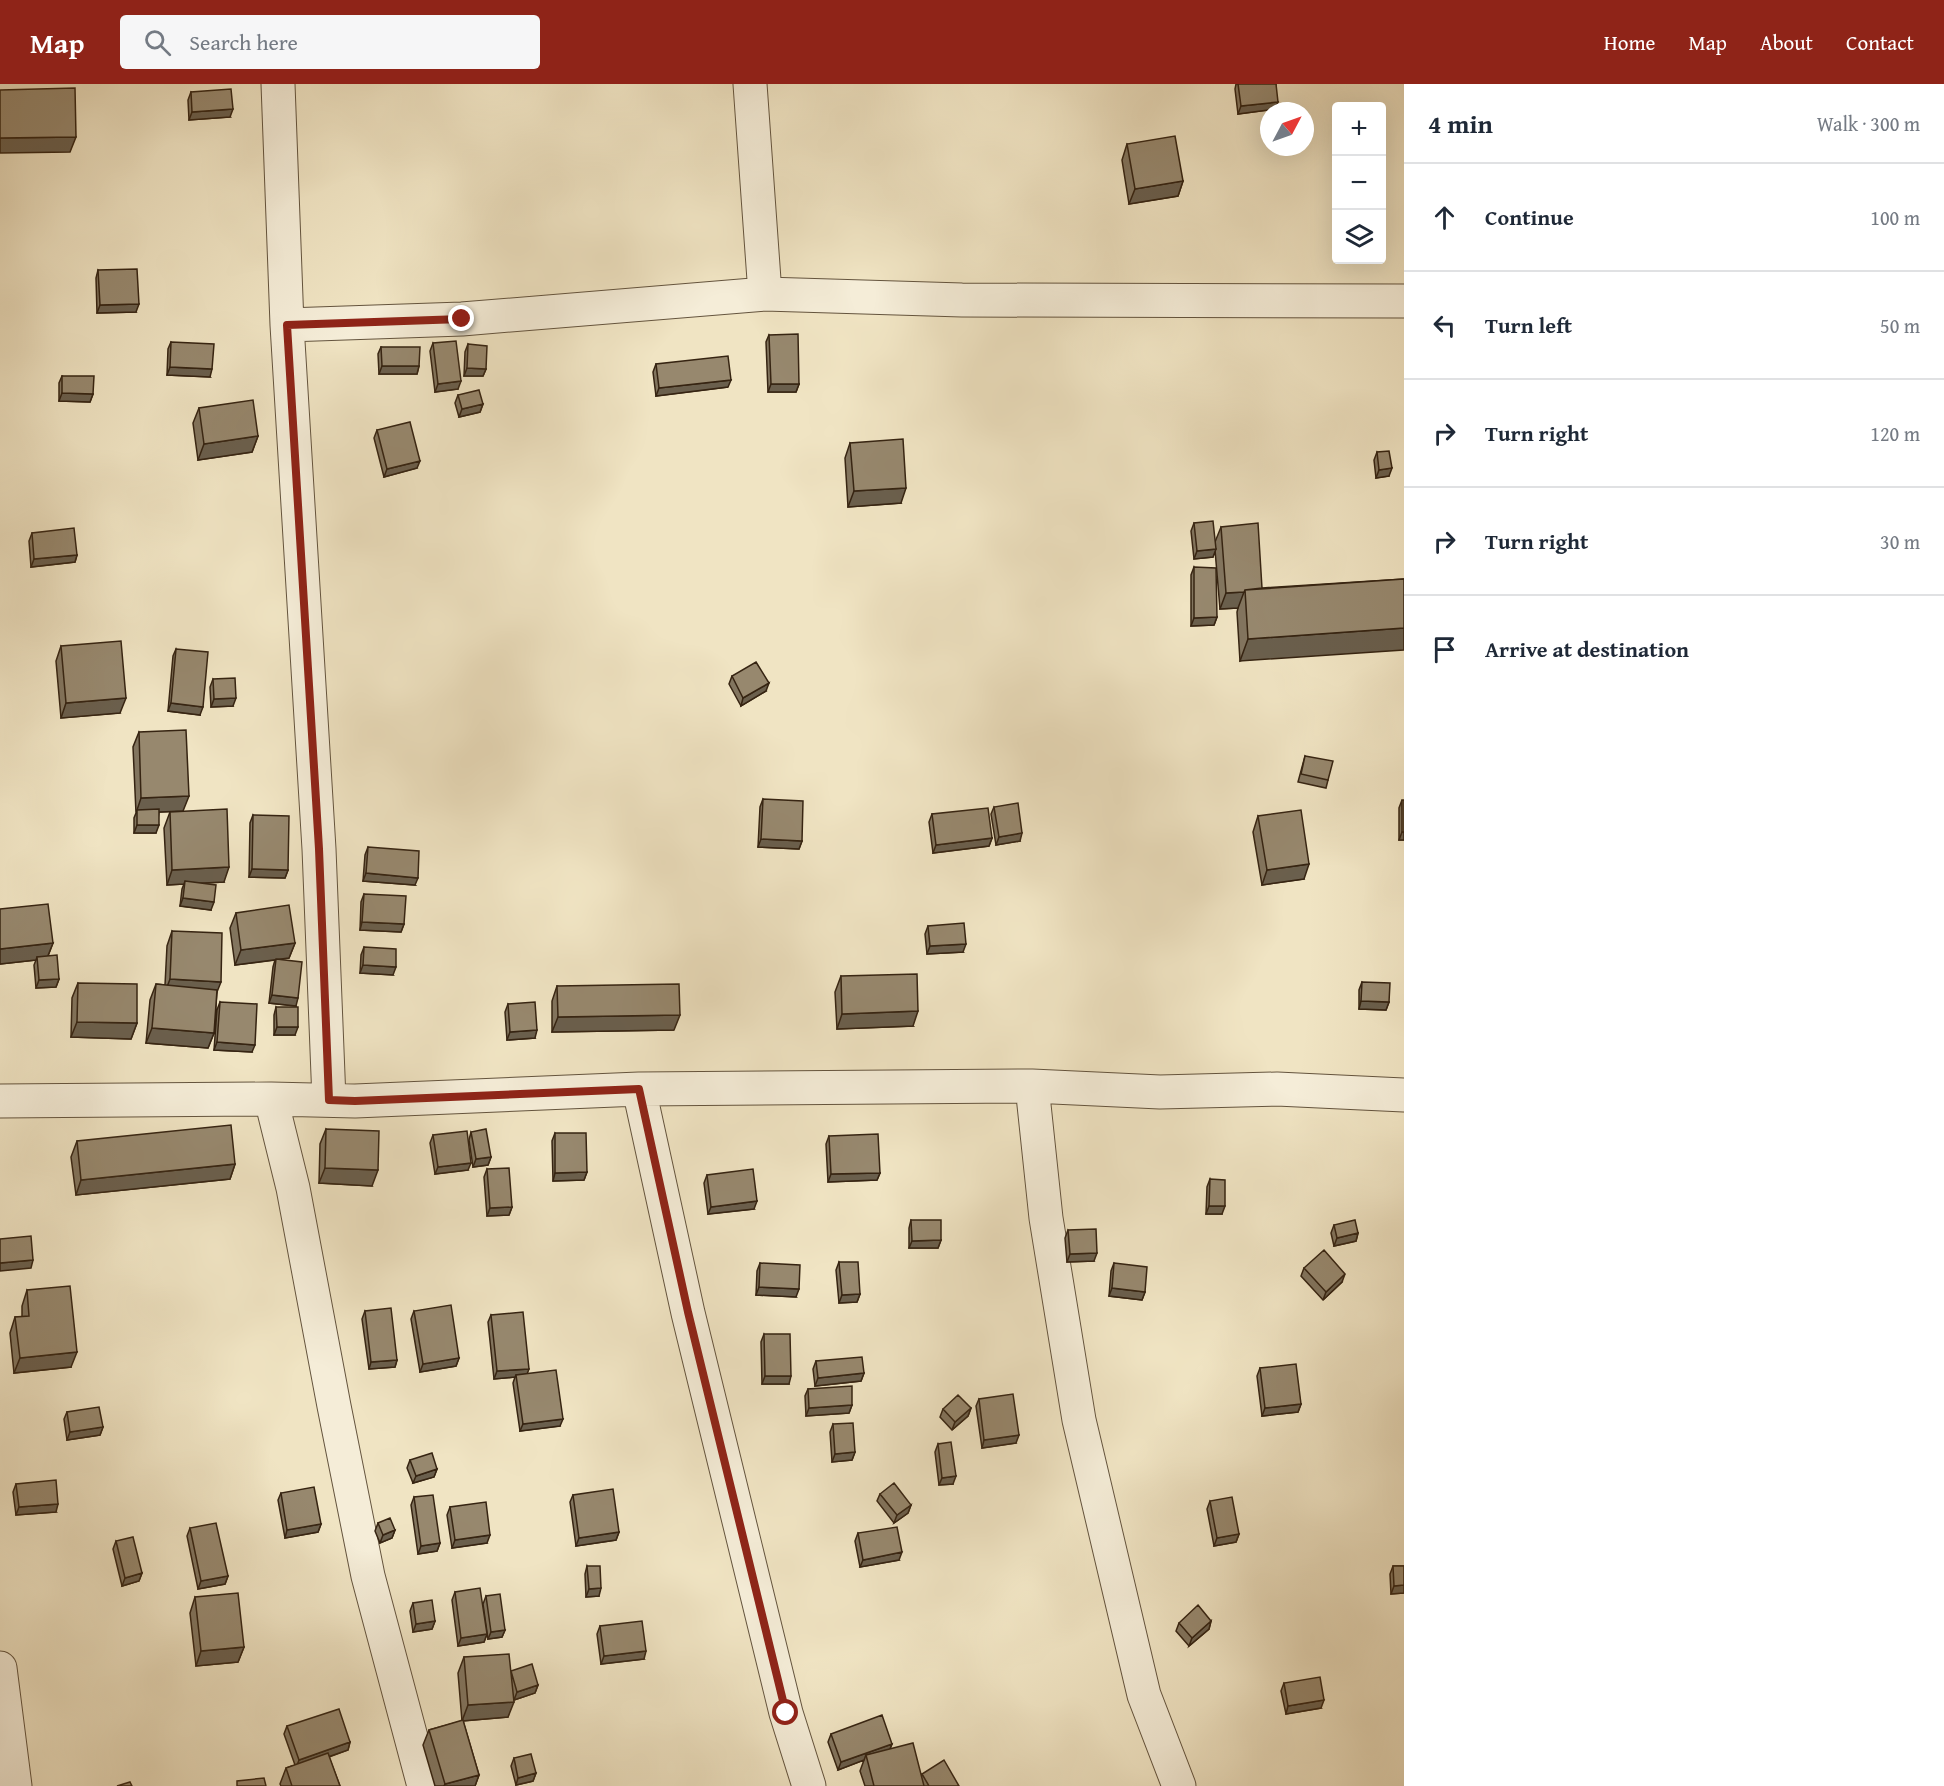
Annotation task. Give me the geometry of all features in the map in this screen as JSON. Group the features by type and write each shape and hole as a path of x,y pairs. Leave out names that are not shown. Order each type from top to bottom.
{"street":[{"path":"278,84 287,325 319,849 329,1100"},
{"path":"750,84 765,294"},
{"path":"287,325 462,319 765,294 962,300 1404,301"},
{"path":"1032,1086 1046,1218 1078,1420 1144,1695 1179,1786"},
{"path":"0,1101 271,1099 355,1101 639,1089 1032,1086 1160,1092 1277,1089 1404,1095"},
{"path":"639,1089 690,1323 786,1713 809,1786"},
{"path":"271,1099 293,1188 368,1576 424,1786"},
{"path":"0,1668 15,1786"}],"building":[{"path":"1238,84 1276,84 1278,102 1260,102 1260,104 1241,106"},
{"path":"75,88 76,137 0,138 0,90"},
{"path":"231,89 233,109 192,112 191,92"},
{"path":"1175,136 1183,181 1135,189 1127,144"},
{"path":"137,269 139,304 100,305 98,270"},
{"path":"798,334 799,384 771,384 769,335"},
{"path":"456,341 461,381 438,384 433,343"},
{"path":"171,342 214,344 212,369 170,367"},
{"path":"468,344 487,346 486,369 467,368"},
{"path":"381,347 420,347 419,366 382,366"},
{"path":"728,356 731,380 659,388 656,364"},
{"path":"62,376 94,376 93,394 62,393"},
{"path":"479,390 483,404 462,409 458,395"},
{"path":"253,400 258,436 204,444 199,408"},
{"path":"410,422 420,461 387,469 377,430"},
{"path":"903,439 906,488 854,491 850,443"},
{"path":"1389,451 1392,468 1379,470 1377,452"},
{"path":"1213,521 1216,549 1197,551 1194,523"},
{"path":"1258,523 1262,588 1226,593 1221,527"},
{"path":"74,528 77,555 34,559 32,533"},
{"path":"1194,567 1216,568 1217,617 1194,618"},
{"path":"1404,579 1404,628 1248,639 1245,590"},
{"path":"121,641 126,698 66,703 61,646"},
{"path":"176,649 208,652 203,707 171,703"},
{"path":"756,662 769,683 743,698 732,676"},
{"path":"235,678 236,698 214,699 213,679"},
{"path":"186,730 189,796 141,798 139,732"},
{"path":"1305,756 1333,761 1328,780 1301,774"},
{"path":"763,799 803,801 802,841 761,839"},
{"path":"1402,800 1404,800 1404,832 1402,832"},
{"path":"1018,803 1022,833 999,837 994,807"},
{"path":"988,808 992,838 936,845 932,814"},
{"path":"159,809 159,825 137,825 137,810"},
{"path":"227,809 229,867 172,870 170,812"},
{"path":"1301,810 1309,864 1267,870 1258,816"},
{"path":"253,815 289,816 288,870 252,869"},
{"path":"368,847 419,851 418,878 366,873"},
{"path":"185,881 216,885 214,902 183,898"},
{"path":"364,894 406,896 404,924 362,922"},
{"path":"48,904 53,943 0,949 0,909"},
{"path":"289,905 295,943 241,950 236,913"},
{"path":"964,923 966,944 930,946 928,926"},
{"path":"172,931 222,933 221,982 170,979"},
{"path":"364,947 396,949 396,967 363,965"},
{"path":"57,955 59,979 39,980 37,957"},
{"path":"276,959 302,962 298,998 272,995"},
{"path":"917,974 918,1011 842,1014 841,976"},
{"path":"1362,982 1390,983 1389,1002 1361,1001"},
{"path":"78,983 137,984 137,1023 77,1022"},
{"path":"156,984 217,990 214,1033 152,1028"},
{"path":"679,984 680,1015 558,1017 557,986"},
{"path":"220,1002 257,1004 255,1045 217,1042"},
{"path":"535,1002 537,1030 510,1032 508,1004"},
{"path":"276,1007 298,1007 298,1027 277,1027"},
{"path":"231,1125 235,1164 81,1180 77,1141"},
{"path":"326,1129 379,1131 378,1170 325,1168"},
{"path":"486,1129 491,1157 476,1159 471,1132"},
{"path":"467,1131 471,1163 438,1167 433,1135"},
{"path":"555,1133 586,1133 587,1172 555,1173"},
{"path":"878,1134 880,1173 831,1174 829,1136"},
{"path":"509,1168 512,1207 490,1208 487,1169"},
{"path":"753,1169 757,1201 711,1207 707,1175"},
{"path":"1210,1179 1225,1180 1225,1206 1209,1206"},
{"path":"911,1220 941,1220 941,1240 912,1241"},
{"path":"1355,1220 1358,1233 1337,1238 1334,1225"},
{"path":"1096,1229 1097,1253 1070,1254 1068,1230"},
{"path":"31,1236 33,1260 0,1263 0,1239"},
{"path":"1324,1250 1345,1274 1326,1292 1304,1268"},
{"path":"839,1262 858,1262 860,1294 842,1295"},
{"path":"760,1263 800,1265 799,1289 759,1287"},
{"path":"1114,1263 1147,1267 1145,1292 1112,1288"},
{"path":"70,1286 77,1352 20,1358 15,1317 29,1316 27,1290"},
{"path":"451,1305 459,1358 423,1364 414,1311"},
{"path":"391,1308 397,1360 371,1362 365,1311"},
{"path":"523,1312 529,1369 497,1371 491,1315"},
{"path":"764,1334 790,1334 791,1376 765,1376"},
{"path":"862,1357 864,1373 818,1378 816,1361"},
{"path":"1296,1364 1301,1404 1265,1408 1260,1368"},
{"path":"556,1370 563,1419 523,1424 516,1375"},
{"path":"852,1386 852,1405 809,1408 808,1389"},
{"path":"1013,1394 1019,1435 984,1440 979,1399"},
{"path":"958,1395 971,1408 955,1422 943,1409"},
{"path":"99,1407 103,1427 70,1432 67,1412"},
{"path":"853,1423 855,1452 835,1454 833,1424"},
{"path":"951,1442 956,1476 942,1478 938,1444"},
{"path":"432,1453 437,1469 416,1476 410,1460"},
{"path":"56,1480 58,1504 19,1507 16,1484"},
{"path":"894,1483 911,1505 897,1515 880,1494"},
{"path":"314,1487 321,1524 287,1530 281,1493"},
{"path":"613,1489 619,1532 579,1538 573,1495"},
{"path":"433,1495 440,1543 421,1546 414,1497"},
{"path":"1232,1497 1239,1534 1217,1538 1210,1501"},
{"path":"486,1502 490,1535 455,1540 450,1507"},
{"path":"390,1518 395,1530 383,1535 378,1523"},
{"path":"216,1523 228,1576 201,1581 190,1528"},
{"path":"897,1527 902,1552 863,1560 858,1533"},
{"path":"133,1537 142,1573 125,1578 116,1541"},
{"path":"587,1566 600,1566 601,1588 589,1589"},
{"path":"1393,1566 1404,1566 1404,1585 1394,1586"},
{"path":"480,1588 487,1634 461,1638 455,1592"},
{"path":"238,1593 244,1647 201,1651 195,1597"},
{"path":"500,1594 505,1630 491,1632 486,1596"},
{"path":"432,1600 435,1621 416,1624 413,1603"},
{"path":"1198,1605 1211,1621 1192,1638 1179,1623"},
{"path":"642,1621 646,1651 604,1656 600,1626"},
{"path":"509,1654 514,1702 468,1705 464,1657"},
{"path":"532,1664 538,1685 517,1692 511,1671"},
{"path":"1320,1677 1324,1700 1288,1706 1284,1683"},
{"path":"339,1709 350,1742 299,1760 287,1726"},
{"path":"882,1715 892,1744 841,1762 831,1734"},
{"path":"463,1720 479,1775 445,1784 429,1730"},
{"path":"913,1743 924,1786 874,1786 866,1755"},
{"path":"328,1753 340,1786 292,1786 286,1768"},
{"path":"531,1754 536,1773 518,1778 514,1758"},
{"path":"944,1760 959,1786 929,1786 922,1774"},
{"path":"264,1778 266,1786 237,1786 237,1781"},
{"path":"130,1782 132,1786 117,1786"}],"route":[{"path":"462,319 287,325 319,849 329,1100 355,1101 639,1089 688,1312 786,1713"}]}
